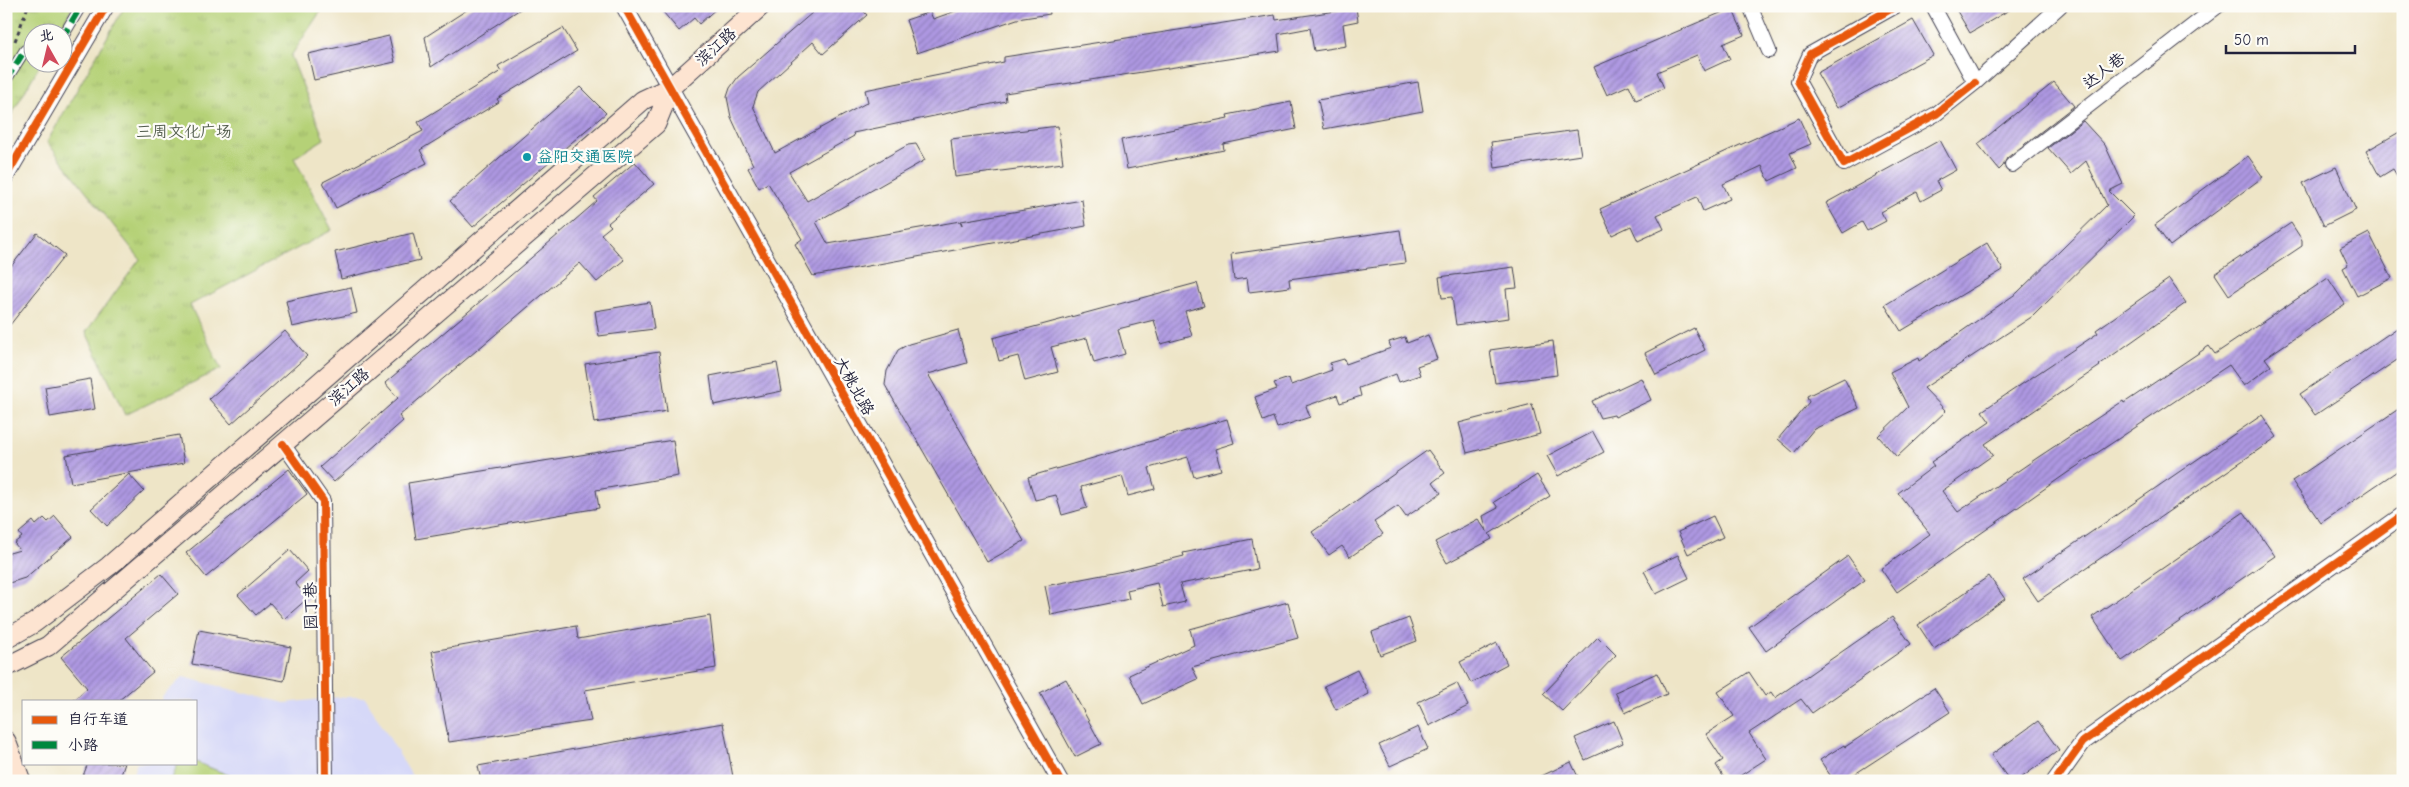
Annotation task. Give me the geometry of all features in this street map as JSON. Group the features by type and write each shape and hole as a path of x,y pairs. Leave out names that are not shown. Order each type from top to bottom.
{"main road":[{"name":"滨江路","path":"6,639 34,624 109,566 643,100 671,87 762,6"},
{"name":"滨江路","path":"6,667 48,646 656,124 671,87"},
{"path":"6,740 21,781"}],"street":[{"path":"72,22 81,6"},
{"path":"6,176 106,6"},
{"name":"大桃北路","path":"624,6 1060,781"},
{"path":"1750,6 1769,50"},
{"path":"1896,6 1810,54 1798,81 1844,164 1936,114 1975,83 2060,6"},
{"path":"1933,6 1975,83"},
{"name":"达人巷","path":"2012,164 2218,6"},
{"path":"6,80 22,55"},
{"name":"园丁巷","path":"283,444 323,502 326,781"},
{"path":"2055,781 2082,742 2403,515"}],"path":[{"path":"12,46 28,6"}],"shaded area":[{"path":"183,677 285,703 340,697 365,697 415,781 130,781 137,764 198,764 198,700 161,700 163,696"}],"green space":[{"path":"6,6 73,6 64,22 22,22 22,72 36,72 6,124"},
{"name":"三周文化广场","path":"125,6 324,6 291,56 324,139 294,158 332,230 190,305 221,369 125,415 86,332 140,259 47,142"},
{"path":"198,763 243,781 171,781 178,764"}],"building":[{"path":"473,6 525,6 431,67 425,37"},
{"path":"658,6 719,6 699,24 694,18 679,31"},
{"path":"820,6 859,6 867,15 823,54 813,42 758,92 753,106 775,153 868,102 865,90 1004,62 1004,57 1275,15 1276,20 1356,8 1358,21 1343,24 1346,46 1314,51 1310,28 1278,34 1280,51 1005,93 1006,101 853,133 854,136 789,172 807,201 908,145 916,144 925,160 816,222 828,244 960,221 962,225 961,221 1082,200 1086,226 813,276 795,244 802,239 768,183 759,188 748,168 753,165 731,117 727,97 730,88 738,77"},
{"path":"970,6 1049,6 1050,14 1017,19 917,53 906,20 930,12 933,19"},
{"path":"1954,6 2016,6 1970,33"},
{"path":"1732,8 1744,35 1723,44 1730,59 1704,71 1697,55 1657,72 1664,88 1636,100 1629,85 1607,95 1594,67"},
{"path":"1913,20 1933,55 1837,108 1817,73"},
{"path":"563,28 577,51 497,99 499,102 420,150 427,163 336,208 323,182 423,131 418,122 501,71 498,66"},
{"path":"389,36 395,62 314,80 308,54"},
{"path":"1418,82 1423,111 1324,129 1318,100"},
{"path":"2054,82 2074,106 2007,158 1999,170 1978,144"},
{"name":"益阳交通医院","path":"580,87 606,113 473,227 450,201"},
{"path":"1291,102 1296,129 1223,144 1224,150 1127,169 1121,140 1228,118 1227,115"},
{"path":"1799,118 1811,144 1790,153 1797,168 1769,181 1762,166 1723,184 1730,199 1703,211 1697,197 1657,215 1664,229 1638,241 1631,226 1612,235 1600,209"},
{"path":"2083,121 2105,145 2123,184 2109,191 2134,216 2033,316 1924,388 1946,411 1897,457 1878,436 1908,407 1890,372 1918,358 1919,361 2017,293 2107,205 2086,161 2071,174 2048,148"},
{"path":"1058,126 1063,163 955,177 951,139"},
{"path":"1577,130 1581,155 1495,168 1491,142"},
{"path":"2403,130 2403,186 2393,169 2380,177 2366,151"},
{"path":"1940,140 1956,170 1936,181 1941,190 1921,201 1917,192 1881,212 1886,221 1867,231 1862,222 1843,233 1826,203"},
{"path":"2248,156 2263,177 2170,246 2155,225"},
{"path":"635,162 654,184 608,223 611,226 601,234 624,260 597,282 580,263 399,416 403,421 334,482 320,467 398,398 385,383 597,201 594,197"},
{"path":"2336,167 2356,210 2324,226 2303,183"},
{"path":"2291,223 2302,240 2302,246 2229,295 2215,274"},
{"path":"1400,230 1405,263 1289,279 1290,287 1249,292 1247,278 1234,280 1231,254"},
{"path":"37,233 65,255 6,330 6,273"},
{"path":"413,233 420,260 341,279 335,252"},
{"path":"2369,233 2392,278 2357,296 2343,268 2348,265 2340,248"},
{"path":"1987,243 2003,270 1901,331 1885,305"},
{"path":"1514,267 1517,288 1506,289 1509,318 1456,325 1452,297 1442,298 1439,277"},
{"path":"2328,278 2345,304 2265,358 2271,366 2244,386 2229,365 2067,473 1897,592 1881,569 1930,534 1898,493 1934,466 1931,462 1990,422 1982,411 2098,333 2096,330 2169,279 2186,303 2100,366 1985,444 1993,455 1942,491 1958,512 2123,401 2124,403 2209,346 2215,354"},
{"path":"1197,283 1204,306 1185,311 1192,336 1161,344 1154,320 1118,329 1125,354 1094,363 1087,338 1051,347 1058,372 1025,381 1018,356 999,361 993,338"},
{"path":"351,287 357,313 292,327 286,301"},
{"path":"650,302 654,329 599,336 595,311"},
{"path":"2403,324 2403,356 2315,415 2300,394"},
{"path":"1694,328 1705,350 1656,375 1645,353"},
{"path":"958,330 967,363 928,374 1024,541 987,562 885,385 887,371 898,350 909,344"},
{"path":"285,331 307,356 231,424 209,399"},
{"path":"1428,335 1437,359 1417,366 1420,375 1399,382 1396,374 1359,388 1361,396 1340,403 1337,395 1306,406 1310,417 1277,428 1273,417 1263,421 1255,397 1277,389 1274,383 1289,378 1291,385 1332,370 1330,363 1344,359 1346,364 1391,348 1389,342 1405,337 1407,343"},
{"path":"1553,341 1557,375 1495,383 1490,350"},
{"path":"659,352 667,411 594,423 585,364"},
{"path":"777,363 782,391 714,405 710,376"},
{"path":"1641,378 1651,400 1615,417 1614,415 1600,418 1592,401"},
{"path":"1844,378 1859,408 1814,429 1794,453 1778,439 1809,402 1807,396"},
{"path":"90,379 95,409 50,417 45,387"},
{"path":"1532,404 1540,434 1467,453 1459,423"},
{"path":"2403,406 2403,467 2321,523 2292,481"},
{"path":"2262,415 2277,437 2038,601 2023,579"},
{"path":"1227,419 1234,443 1215,449 1221,470 1194,477 1188,457 1149,468 1155,489 1128,496 1122,476 1081,487 1087,508 1062,515 1056,495 1035,500 1028,477"},
{"path":"1593,432 1604,452 1558,476 1547,456"},
{"path":"179,435 184,463 71,483 66,455"},
{"path":"673,440 678,476 596,490 599,508 416,539 408,483"},
{"path":"1428,450 1445,473 1433,482 1441,493 1406,517 1398,506 1374,522 1383,534 1350,557 1342,546 1329,555 1312,532"},
{"path":"289,469 307,494 206,577 186,553"},
{"path":"129,474 144,491 107,526 91,509"},
{"path":"1537,475 1550,496 1489,534 1492,539 1447,563 1435,542 1478,519 1487,532 1483,516 1498,508 1494,502"},
{"path":"2244,512 2275,556 2122,661 2092,617"},
{"path":"55,516 73,537 25,578 6,584 6,554 20,550 14,543 22,537 19,533 33,521 36,525 44,518 48,522"},
{"path":"1713,516 1723,537 1688,554 1678,532"},
{"path":"1252,539 1257,569 1180,584 1185,602 1163,607 1157,583 1127,590 1129,599 1051,615 1045,586 1123,571 1184,556 1183,553"},
{"path":"290,550 308,571 295,583 308,598 284,619 270,603 256,615 238,595"},
{"path":"1678,555 1689,578 1656,594 1644,571"},
{"path":"1848,556 1865,580 1766,651 1749,627"},
{"path":"161,574 178,594 126,638 153,672 119,700 74,700 87,688 61,657"},
{"path":"1989,576 2005,599 1934,649 1918,625"},
{"path":"1288,602 1298,638 1192,667 1198,679 1143,704 1129,675 1194,645 1190,629"},
{"path":"710,616 716,668 585,690 591,721 449,742 432,651 576,626 578,639"},
{"path":"1892,617 1911,644 1812,713 1801,699 1749,733 1766,759 1732,781 1726,781 1716,765 1723,760 1706,734 1734,716 1718,692 1749,672 1765,696 1771,692 1775,698"},
{"path":"1409,618 1417,641 1380,655 1372,632"},
{"path":"199,630 291,647 284,681 192,664"},
{"path":"1598,637 1616,655 1562,711 1543,694"},
{"path":"1497,643 1507,664 1471,683 1460,662"},
{"path":"1357,670 1369,694 1336,710 1324,686"},
{"path":"1657,673 1667,694 1625,713 1615,692"},
{"path":"1066,679 1101,744 1075,757 1040,693"},
{"path":"1457,683 1468,706 1429,726 1418,702"},
{"path":"1934,688 1950,712 1844,781 1834,781 1820,760 1844,745 1845,747"},
{"path":"1614,721 1623,743 1585,760 1575,738"},
{"path":"2038,721 2059,750 2017,781 2010,781 1991,755"},
{"path":"723,723 733,777 707,781 481,781 478,766"},
{"path":"1418,727 1428,749 1390,766 1379,745"},
{"path":"1571,762 1580,781 1531,781"},
{"path":"88,764 125,764 119,781 81,781"}],"marked path":[{"path":"72,22 81,6"},
{"path":"6,80 22,55"}],"cycle path":[{"path":"6,176 106,6"},
{"path":"624,6 1060,781"},
{"path":"1896,6 1810,54 1798,81 1844,164 1936,114 1975,83"},
{"path":"283,444 323,501 326,781"},
{"path":"2055,781 2083,742 2403,515"}],"place":[{"name":"益阳交通医院","path":"527,157"}]}
